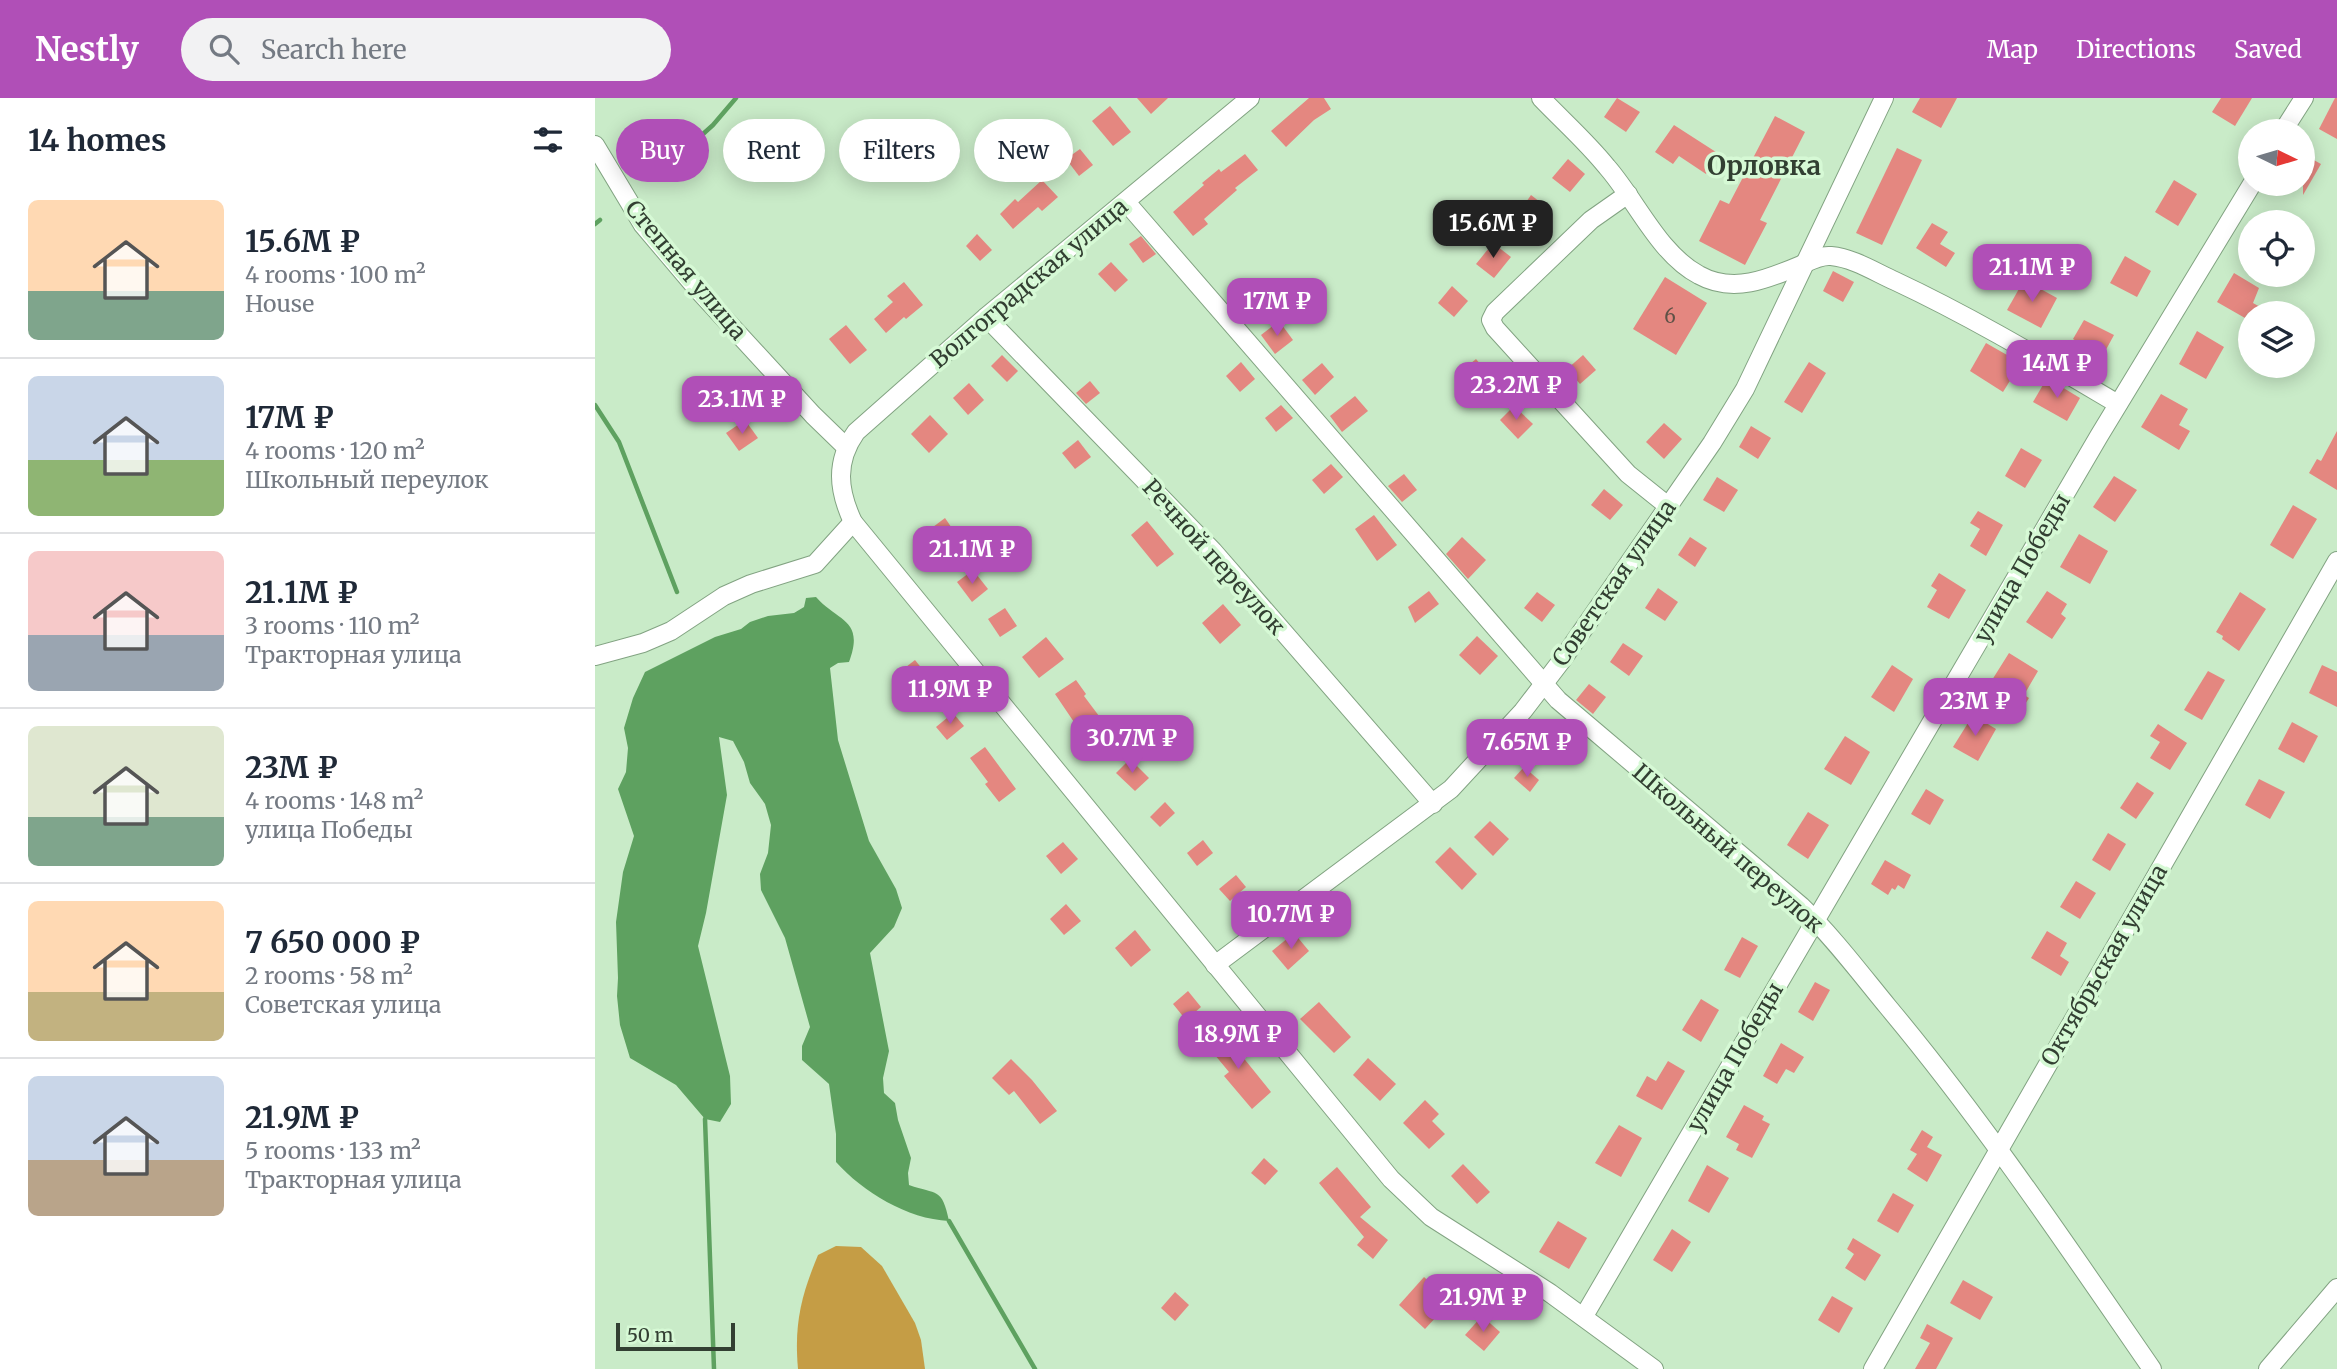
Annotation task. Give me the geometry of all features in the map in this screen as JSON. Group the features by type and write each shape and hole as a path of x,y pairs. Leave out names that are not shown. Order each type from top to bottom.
{"street":[{"name":"Волгоградская улица","path":"846,447 856,432 986,317 1249,98"},
{"path":"1541,98 1607,167 1645,220 1680,261 1696,274 1724,285 1739,285 1777,275 1828,256 1853,262 1976,320 2118,404"},
{"name":"Советская улица","path":"1215,965 1451,789 1544,684 1668,506 1745,389 1884,98"},
{"path":"2291,119 2304,98"},
{"name":"Степная улица","path":"595,145 643,225 707,300 846,447"},
{"path":"1628,194 1591,220 1495,312 1492,320 1495,328 1628,474 1668,506"},
{"name":"улица Победы","path":"1584,1316 2118,404 2245,196"},
{"name":"Школьный переулок","path":"1126,202 1571,713 1815,919 1919,1043 1999,1149 2152,1369"},
{"name":"Речной переулок","path":"986,317 1213,551 1433,804"},
{"path":"846,447 842,459 842,490 853,522 1391,1179 1431,1217 1584,1316 1654,1369"},
{"path":"595,656 643,643 671,631 724,596 751,584 815,564 853,522"},
{"name":"Октябрьская улица","path":"1873,1369 2337,561"},
{"path":"2268,1369 2337,1288"}],"shaded area":[{"path":"816,597 847,623 854,637 849,662 838,663 830,668 838,740 869,841 896,889 902,908 894,927 870,953 889,1051 883,1078 884,1093 895,1103 911,1158 909,1185 941,1197 949,1221 917,1215 887,1202 859,1184 836,1162 836,1134 829,1084 802,1060 802,1046 810,1027 785,938 761,890 760,874 768,853 771,825 765,804 750,783 744,762 733,741 719,737 727,795 698,946 730,1076 731,1104 720,1122 705,1119 676,1085 630,1058 620,1025 616,922 623,872 634,836 618,789 626,772 628,748 624,728 633,698 645,672 715,637 741,629 750,622 768,616 794,613 804,607 806,598"},
{"path":"836,1246 861,1247 882,1266 915,1323 921,1340 925,1369 798,1369 798,1324 807,1284 818,1255"}],"building":[{"path":"1137,98 1168,98 1151,114"},
{"path":"1309,98 1324,98 1331,109 1314,120 1286,147 1271,131"},
{"path":"1617,98 1640,112 1626,132 1604,117"},
{"path":"1920,98 1957,98 1941,128 1912,112"},
{"path":"2221,98 2252,98 2235,126 2212,112"},
{"path":"2337,98 2337,139 2319,129"},
{"path":"1110,106 1131,132 1113,146 1092,121"},
{"path":"1775,116 1805,132 1760,220 1767,223 1745,265 1699,241 1720,200 1729,204"},
{"path":"1674,125 1719,154 1706,174 1679,156 1673,164 1655,152"},
{"path":"1897,148 1922,160 1882,245 1856,233"},
{"path":"1080,149 1093,165 1079,176 1073,168 1073,154"},
{"path":"1245,154 1258,170 1235,188 1237,190 1204,219 1208,224 1193,236 1173,212 1219,169 1221,172"},
{"path":"1568,159 1585,174 1570,192 1552,178"},
{"path":"2315,161 2321,164 2315,174"},
{"path":"2174,180 2197,194 2178,226 2155,212"},
{"path":"1040,182 1044,182 1058,197 1042,211 1038,207 1013,229 1000,214 1015,199 1018,202"},
{"path":"1531,195 1549,209 1536,227 1518,214"},
{"path":"1932,223 1948,232 1940,244 1955,253 1946,267 1916,248"},
{"path":"977,234 992,250 980,261 966,246"},
{"path":"1141,236 1156,254 1143,263 1129,244"},
{"path":"1493,243 1511,257 1494,278 1476,264"},
{"path":"2125,256 2151,271 2137,297 2110,283"},
{"path":"1111,262 1128,280 1115,292 1098,274"},
{"path":"1833,271 1854,282 1843,302 1823,291"},
{"path":"2234,273 2238,275 2238,287 2259,288 2254,301 2238,301 2238,314 2217,302"},
{"path":"1665,277 1707,303 1676,355 1633,329"},
{"path":"2024,280 2057,298 2041,328 2007,310"},
{"path":"904,282 923,305 886,333 874,319 893,302 887,296"},
{"path":"1452,286 1468,301 1454,317 1438,303"},
{"path":"2084,320 2114,335 2102,357 2073,339"},
{"path":"1279,321 1293,340 1275,354 1261,335"},
{"path":"846,325 867,350 850,364 829,339"},
{"path":"2197,331 2224,347 2206,379 2179,364"},
{"path":"1986,343 2021,363 2003,392 1970,371"},
{"path":"1002,355 1018,371 1007,382 991,366"},
{"path":"1583,355 1596,370 1580,384 1567,369"},
{"path":"1476,359 1490,376 1473,389 1459,373"},
{"path":"1241,362 1255,379 1240,392 1226,376"},
{"path":"1809,362 1826,373 1802,413 1784,402"},
{"path":"1322,363 1334,377 1315,395 1302,380"},
{"path":"2047,378 2080,398 2067,421 2033,402"},
{"path":"1090,381 1100,393 1086,404 1076,393"},
{"path":"969,383 984,400 968,415 953,398"},
{"path":"2161,394 2188,409 2179,425 2190,431 2179,450 2141,427"},
{"path":"1355,396 1368,411 1342,432 1330,416"},
{"path":"1281,405 1293,418 1276,432 1265,418"},
{"path":"1514,406 1533,424 1518,439 1500,420"},
{"path":"930,415 948,434 929,453 911,434"},
{"path":"745,420 758,438 739,451 726,433"},
{"path":"1664,423 1682,439 1664,459 1646,442"},
{"path":"1751,426 1771,438 1758,459 1739,447"},
{"path":"2337,431 2337,490 2309,473 2317,459 2321,461"},
{"path":"1078,440 1091,457 1075,469 1062,453"},
{"path":"2021,448 2042,460 2025,488 2005,476"},
{"path":"1331,464 1343,477 1324,494 1312,480"},
{"path":"1404,474 1417,490 1402,502 1388,486"},
{"path":"2114,476 2137,490 2115,522 2093,507"},
{"path":"1717,477 1738,490 1724,512 1703,500"},
{"path":"1604,489 1623,505 1610,520 1591,505"},
{"path":"2293,505 2317,519 2293,559 2270,545"},
{"path":"1978,511 2003,525 1986,556 1970,546 1980,529 1970,523"},
{"path":"1374,515 1397,545 1377,561 1355,529"},
{"path":"945,518 960,540 937,557 921,536"},
{"path":"1147,521 1174,554 1157,567 1131,535"},
{"path":"2079,534 2108,551 2090,584 2060,567"},
{"path":"1462,537 1486,560 1468,579 1446,554"},
{"path":"1690,537 1707,548 1695,567 1678,555"},
{"path":"973,570 988,589 972,602 957,582"},
{"path":"1939,573 1966,590 1949,619 1927,607 1937,590 1931,586"},
{"path":"1658,588 1678,602 1665,621 1645,608"},
{"path":"1429,591 1439,604 1415,623 1408,607"},
{"path":"2047,591 2067,604 2061,614 2066,618 2052,639 2026,622"},
{"path":"1537,592 1555,605 1542,622 1524,608"},
{"path":"2240,592 2266,609 2239,651 2216,632"},
{"path":"1223,604 1241,625 1220,644 1202,623"},
{"path":"1005,608 1017,626 1000,637 988,619"},
{"path":"1477,636 1498,656 1480,675 1459,655"},
{"path":"1046,637 1064,659 1039,678 1022,657"},
{"path":"1623,643 1643,656 1629,676 1610,662"},
{"path":"2009,653 2038,671 2024,695 2029,698 2022,709 1987,688"},
{"path":"915,660 935,685 917,700 897,674"},
{"path":"1892,665 1913,679 1894,712 1871,697"},
{"path":"2322,665 2337,672 2337,707 2309,693"},
{"path":"2208,671 2225,680 2202,720 2184,710"},
{"path":"1076,680 1099,716 1080,731 1055,694"},
{"path":"1589,684 1606,697 1593,714 1576,700"},
{"path":"953,713 964,726 947,740 936,727"},
{"path":"1973,715 1996,729 1978,761 1953,747"},
{"path":"2292,722 2318,736 2304,763 2278,749"},
{"path":"1558,724 1576,738 1566,752 1548,737"},
{"path":"2158,724 2187,743 2170,770 2150,758 2160,742 2150,736"},
{"path":"1845,736 1870,752 1851,785 1824,769"},
{"path":"985,747 1016,789 999,802 970,758"},
{"path":"1130,759 1149,778 1135,791 1116,773"},
{"path":"1524,767 1539,780 1530,792 1514,778"},
{"path":"2259,779 2285,792 2270,819 2245,805"},
{"path":"2137,782 2154,793 2136,819 2120,808"},
{"path":"1926,789 1944,800 1930,825 1911,814"},
{"path":"1165,802 1175,813 1160,827 1150,817"},
{"path":"1808,812 1829,825 1808,859 1787,845"},
{"path":"1490,821 1509,839 1493,856 1474,837"},
{"path":"2108,833 2126,844 2110,871 2092,860"},
{"path":"1203,840 1213,853 1197,866 1187,853"},
{"path":"1063,842 1078,859 1061,874 1046,856"},
{"path":"1450,847 1477,874 1462,890 1435,862"},
{"path":"1885,860 1911,875 1904,889 1898,885 1895,890 1892,888 1888,895 1871,884"},
{"path":"1236,875 1246,887 1230,901 1219,889"},
{"path":"2076,881 2096,893 2080,919 2060,907"},
{"path":"1066,904 1081,921 1064,935 1050,919"},
{"path":"1135,930 1151,950 1131,967 1115,948"},
{"path":"2047,931 2067,943 2060,956 2069,962 2061,976 2031,958"},
{"path":"1294,933 1309,951 1288,970 1272,951"},
{"path":"1742,937 1758,946 1740,978 1724,970"},
{"path":"1815,982 1830,990 1813,1021 1798,1012"},
{"path":"1188,991 1201,1007 1186,1020 1173,1004"},
{"path":"1701,999 1719,1010 1701,1042 1682,1030"},
{"path":"1319,1002 1351,1037 1334,1053 1300,1019"},
{"path":"1221,1030 1271,1092 1252,1109 1224,1076 1229,1072 1205,1043"},
{"path":"1781,1043 1804,1057 1794,1073 1786,1069 1777,1084 1763,1076"},
{"path":"1368,1058 1396,1084 1380,1101 1353,1075"},
{"path":"1011,1059 1057,1111 1040,1124 1014,1091 1009,1095 992,1078"},
{"path":"1668,1061 1685,1071 1662,1110 1636,1096 1647,1076 1656,1081"},
{"path":"1425,1100 1439,1114 1432,1121 1445,1134 1429,1149 1403,1123"},
{"path":"1744,1105 1764,1116 1762,1120 1770,1124 1752,1158 1736,1150 1739,1144 1726,1137"},
{"path":"1619,1125 1642,1138 1621,1177 1595,1163"},
{"path":"1922,1130 1933,1137 1927,1147 1942,1155 1927,1182 1907,1169 1917,1154 1910,1150"},
{"path":"1264,1158 1278,1171 1265,1185 1251,1173"},
{"path":"1463,1164 1490,1192 1477,1204 1451,1176"},
{"path":"1707,1165 1729,1178 1709,1213 1688,1201"},
{"path":"1337,1167 1371,1207 1360,1217 1388,1240 1373,1259 1357,1245 1364,1237 1319,1183"},
{"path":"1893,1193 1914,1205 1898,1233 1877,1221"},
{"path":"1558,1221 1587,1238 1569,1269 1539,1252"},
{"path":"1672,1229 1691,1242 1672,1272 1653,1260"},
{"path":"1853,1238 1881,1255 1865,1281 1845,1268 1854,1254 1847,1249"},
{"path":"1424,1277 1451,1301 1425,1329 1399,1305"},
{"path":"1963,1280 1993,1297 1980,1320 1950,1303"},
{"path":"1175,1292 1189,1305 1175,1321 1161,1308"},
{"path":"1832,1296 1853,1308 1839,1333 1818,1320"},
{"path":"1482,1316 1500,1332 1484,1351 1465,1335"},
{"path":"1927,1324 1953,1338 1936,1369 1915,1369 1930,1343 1920,1338"}],"waterway":[{"path":"709,129 736,98"},
{"path":"595,224 600,220"},
{"path":"595,405 619,442 677,592"},
{"path":"705,1119 714,1369"},
{"path":"949,1221 1035,1369"}],"district":[{"name":"Орловка","path":"1764,166"}]}
